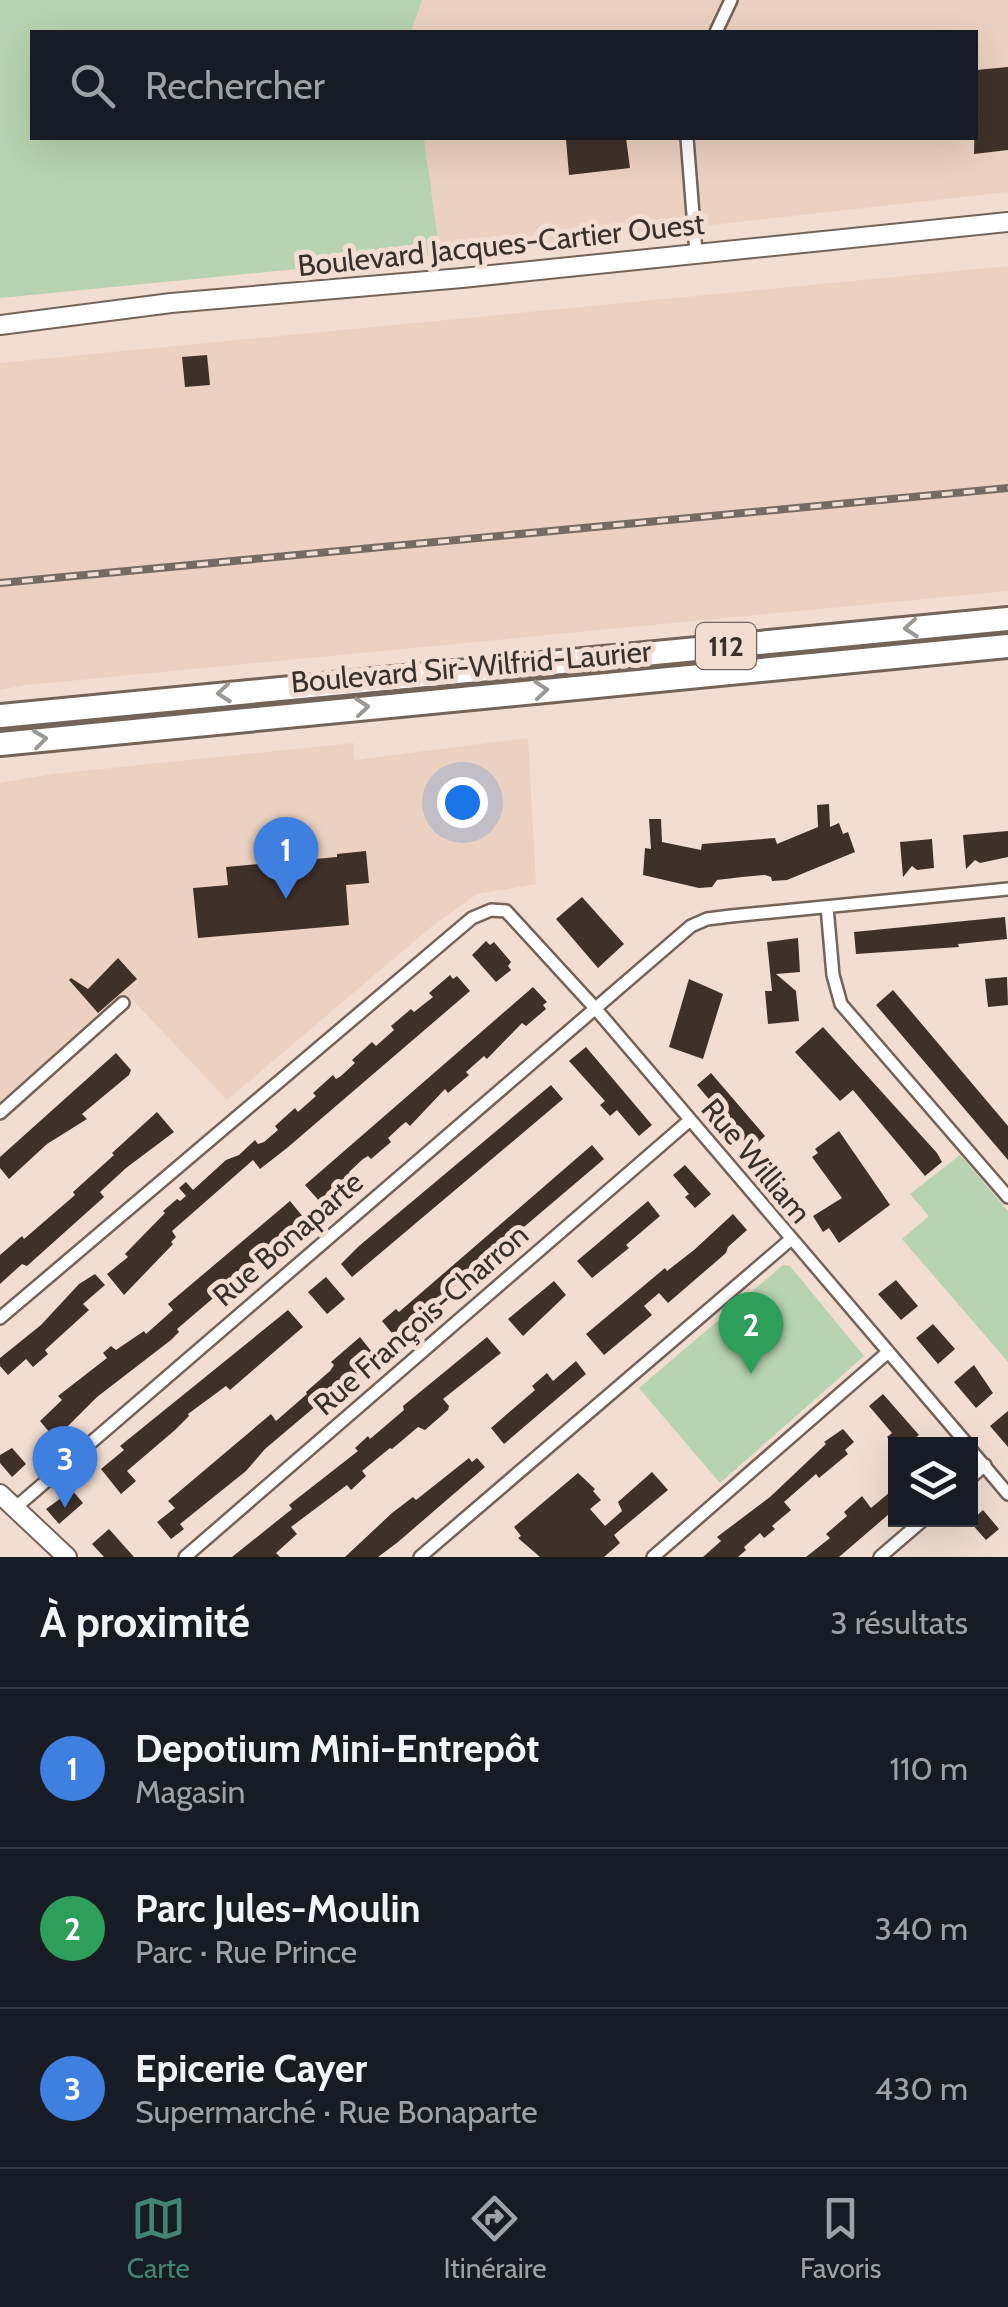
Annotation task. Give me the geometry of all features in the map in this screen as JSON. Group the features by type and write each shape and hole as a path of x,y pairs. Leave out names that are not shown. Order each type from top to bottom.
{"highway":[{"name":"Boulevard Sir-Wilfrid-Laurier","path":"0,716 1008,619"},
{"name":"Boulevard Sir-Wilfrid-Laurier","path":"0,744 1008,646"}],"main road":[{"name":"Boulevard Jacques-Cartier Ouest","path":"0,324 170,303 462,278 1008,222"},
{"path":"0,1494 67,1557"}],"street":[{"path":"717,30 730,0"},
{"path":"687,140 696,253"},
{"name":"Rue Bonaparte","path":"14,1508 691,926 706,920 1008,890"},
{"path":"828,908 833,974 841,1004 1008,1197"},
{"name":"Rue William","path":"0,1318 468,921 491,910 506,911 594,1008 959,1437"},
{"path":"0,1112 123,1003"},
{"name":"Rue François-Charron","path":"185,1557 690,1120"},
{"path":"420,1557 790,1240"},
{"path":"653,1557 887,1354"},
{"name":"Rue William","path":"978,1458 1008,1494"},
{"path":"978,1472 985,1466"},
{"path":"880,1557 915,1527"}],"shaded area":[{"path":"422,0 1008,0 1008,192 440,255 424,140 978,140 978,30 412,30"},
{"path":"1008,266 1008,591 0,690 0,363"},
{"path":"528,738 536,884 477,894 431,927 227,1100 128,995 0,1107 0,783 354,743 354,760"}],"green space":[{"path":"0,0 422,0 412,30 30,30 30,140 424,140 440,255 0,298"},
{"path":"960,1155 1008,1211 1008,1362 902,1239 929,1216 910,1194"},
{"path":"783,1265 790,1266 864,1356 720,1483 639,1388"}],"building":[{"path":"1008,67 1008,150 974,154 974,140 978,140 978,70"},
{"path":"566,140 626,140 630,168 569,175"},
{"path":"207,355 210,385 185,387 182,357"},
{"path":"829,804 830,827 839,823 843,834 848,832 855,852 787,880 772,881 765,875 742,877 717,880 712,887 699,888 643,875 645,848 651,849 649,819 661,819 662,842 701,850 702,844 775,838 777,844 818,827 817,805"},
{"path":"1008,831 1008,857 980,863 975,860 966,869 963,835"},
{"path":"932,839 934,868 917,870 912,866 903,877 900,842"},
{"path":"366,851 369,883 346,885 349,925 198,938 193,888 228,885 226,867"},
{"path":"582,897 624,944 598,968 556,919"},
{"path":"1005,917 1007,939 958,944 959,947 856,954 854,932"},
{"path":"798,938 800,972 776,974 796,991 799,1021 768,1024 765,991 772,991 767,942"},
{"path":"486,941 490,945 494,942 511,962 511,970 496,982 472,955"},
{"path":"118,958 137,979 98,1013 69,980 88,989"},
{"path":"450,975 453,979 457,976 470,991 287,1148 260,1169 253,1160 172,1231 176,1237 173,1244 124,1295 107,1274 128,1257 125,1254 163,1211 186,1196 179,1188 186,1182 193,1190 255,1140 258,1144 264,1142 278,1130 275,1126 295,1108 298,1112 333,1075 336,1079 341,1076 372,1042 376,1046 394,1030 391,1026 433,997 429,993"},
{"path":"1007,977 1008,1005 988,1007 985,979"},
{"path":"689,979 723,994 703,1059 669,1047"},
{"path":"533,987 547,1002 543,1005 546,1009 526,1026 522,1023 448,1093 445,1089 410,1126 406,1122 402,1125 388,1138 391,1142 371,1159 363,1159 349,1172 352,1176 321,1203 305,1185"},
{"path":"893,990 1008,1126 1008,1160 876,1005"},
{"path":"823,1027 937,1153 942,1162 925,1176 853,1090 840,1101 795,1052"},
{"path":"586,1047 652,1125 639,1136 617,1110 610,1116 600,1105 605,1101 569,1061"},
{"path":"116,1053 131,1070 129,1075 82,1114 87,1119 47,1144 9,1179 0,1168 0,1157"},
{"path":"711,1073 765,1136 751,1149 697,1085"},
{"path":"551,1085 563,1099 352,1277 341,1264 359,1246"},
{"path":"157,1112 174,1132 126,1168 100,1192 104,1197 27,1266 22,1264 0,1284 0,1255 75,1195 73,1192"},
{"path":"839,1131 890,1205 839,1243 829,1228 823,1232 813,1216 842,1198 812,1157 818,1153 815,1149"},
{"path":"592,1145 604,1159 436,1298 396,1338 382,1321 396,1309 399,1312"},
{"path":"685,1165 711,1194 695,1208 673,1175"},
{"path":"290,1201 304,1218 300,1224 177,1329 179,1332 171,1340 97,1397 55,1439 40,1421 62,1400 58,1396 107,1358 103,1353 111,1346 116,1350 144,1331 146,1334 173,1310 168,1304"},
{"path":"648,1201 660,1216 592,1278 577,1261"},
{"path":"733,1214 747,1230 726,1253 668,1303 659,1293 644,1306 652,1315 604,1355 586,1334 665,1268 667,1271 694,1250"},
{"path":"95,1274 105,1285 83,1304 89,1310 45,1350 48,1354 33,1367 26,1359 8,1375 0,1366 0,1358 41,1325 79,1284"},
{"path":"326,1277 345,1299 327,1314 308,1292"},
{"path":"896,1280 918,1306 901,1320 878,1294"},
{"path":"554,1281 566,1295 523,1336 508,1319"},
{"path":"288,1310 303,1327 230,1390 226,1386 188,1414 127,1471 136,1481 121,1494 101,1469 124,1450 120,1446"},
{"path":"933,1324 955,1349 938,1364 916,1338"},
{"path":"360,1337 375,1356 357,1371 359,1374 265,1449 246,1471 180,1524 184,1529 171,1539 157,1522 175,1508 168,1501 271,1414 276,1421"},
{"path":"487,1337 501,1353 443,1399 448,1410 425,1430 418,1427 362,1471 366,1476 351,1490 347,1485 291,1527 297,1534 276,1553 280,1557 232,1557 292,1509 289,1505 358,1451 355,1448 368,1436 370,1439 404,1410 403,1406"},
{"path":"576,1361 586,1374 504,1444 491,1428 535,1390 532,1386 547,1373 553,1381"},
{"path":"974,1365 993,1393 976,1408 954,1382"},
{"path":"883,1394 919,1435 888,1438 887,1437 892,1433 869,1406"},
{"path":"1008,1411 1008,1447 990,1426"},
{"path":"843,1429 854,1442 845,1450 848,1454 819,1478 816,1474 784,1502 791,1510 772,1526 775,1529 764,1538 760,1533 738,1557 703,1557 721,1541 717,1537 770,1497 824,1442"},
{"path":"12,1448 26,1464 12,1477 0,1463 0,1455"},
{"path":"469,1458 472,1462 477,1458 485,1467 398,1542 378,1557 345,1557 392,1513 413,1497 416,1500"},
{"path":"652,1472 668,1490 614,1535 620,1543 604,1557 540,1557 518,1538 521,1536 514,1527 578,1473 601,1500 590,1509 605,1526 622,1511 618,1502"},
{"path":"72,1490 83,1503 59,1524 46,1509"},
{"path":"888,1494 888,1515 839,1557 806,1557 830,1538 826,1534 862,1496 871,1508"},
{"path":"983,1510 999,1529 986,1540 974,1527 978,1527 978,1515"},
{"path":"109,1529 134,1557 104,1557 92,1544"}],"railway":[{"path":"0,583 1008,488"}],"place":[{"name":"Depotium Mini-Entrepôt","path":"286,899"},
{"name":"Parc Jules-Moulin","path":"751,1374"},
{"name":"Epicerie Cayer","path":"65,1508"}]}
